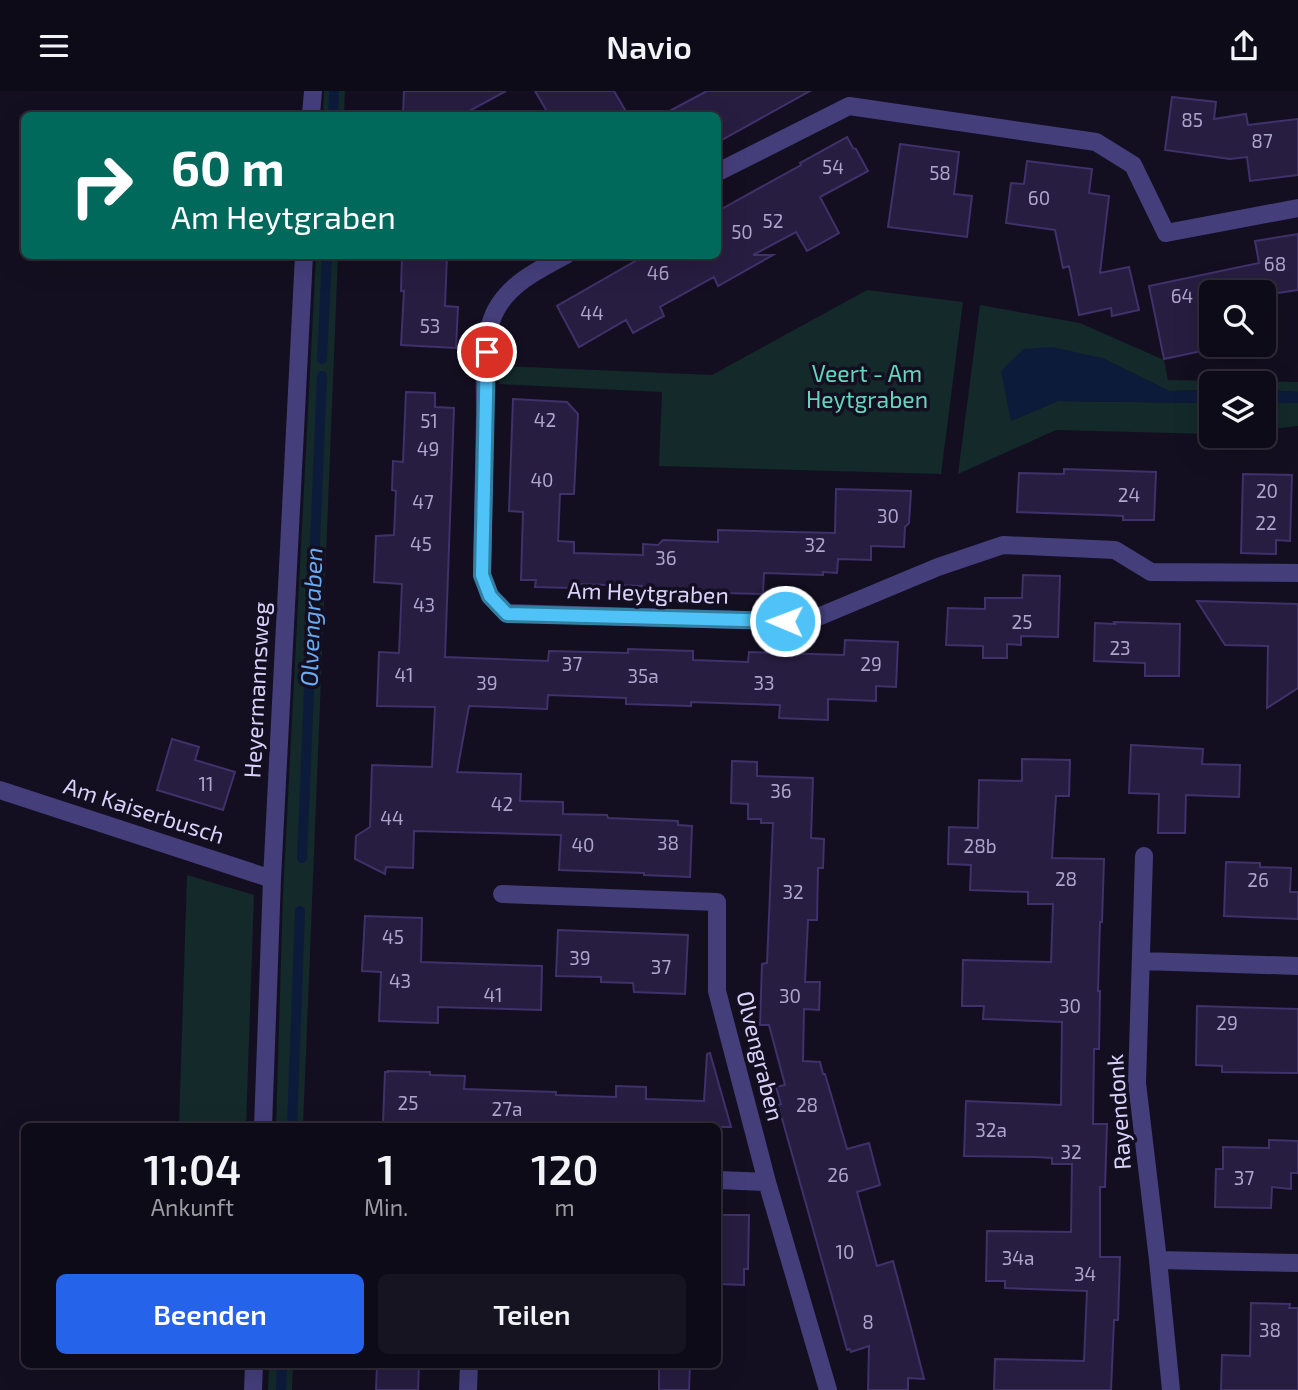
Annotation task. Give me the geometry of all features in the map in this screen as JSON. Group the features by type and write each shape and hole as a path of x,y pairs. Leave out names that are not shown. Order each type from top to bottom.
{"street":[{"path":"311,112 313,91"},
{"path":"721,170 849,106 1096,142 1133,165 1166,233 1298,208"},
{"name":"Heyermannsweg","path":"263,1123 272,879 304,259"},
{"name":"Am Heytgraben","path":"558,259 535,271 512,289 496,310 489,331 482,575 490,596 507,614 806,622 938,567 1003,545 1115,550 1151,572 1298,573"},
{"name":"Am Kaiserbusch","path":"0,790 272,879"},
{"name":"Rayendonk","path":"1144,856 1137,1083 1171,1390"},
{"name":"Olvengraben","path":"502,894 717,902 717,991 767,1182 828,1390"},
{"path":"1142,961 1298,966"},
{"path":"721,1180 767,1182"},
{"path":"1158,1260 1298,1263"},
{"path":"253,1390 254,1368"},
{"path":"468,1390 469,1368"}],"green space":[{"path":"324,91 345,91 344,112 323,112"},
{"path":"316,259 338,259 303,1123 276,1123 283,894"},
{"name":"Veert - Am Heytgraben","path":"867,290 963,302 941,474 659,466 662,392 499,384 500,366 712,375"},
{"path":"980,305 1080,323 1164,360 1168,380 1199,380 1199,390 1169,391 1102,358 1011,421 1058,401 1199,403 1199,434 1056,430 958,474"},
{"path":"1276,382 1298,382 1298,392 1276,391"},
{"path":"1276,403 1298,403 1298,426 1276,429"},
{"path":"187,875 254,895 246,1123 179,1123"},
{"path":"269,1368 293,1368 292,1390 268,1390"}],"water":[{"path":"1052,347 1102,358 1169,391 1199,390 1199,403 1058,401 1011,421 1001,371 1024,349"},
{"path":"1276,391 1298,392 1298,403 1276,403"}],"building":[{"path":"404,91 506,91 468,112 403,112"},
{"path":"535,91 614,91 626,112 547,112"},
{"path":"707,91 810,91 721,140 721,112 668,112"},
{"path":"1172,97 1216,102 1214,119 1246,114 1248,125 1298,119 1298,175 1250,181 1247,157 1230,159 1165,150"},
{"path":"847,137 856,149 868,171 820,197 839,233 807,251 796,232 753,255 773,255 718,286 714,277 660,307 664,316 633,333 626,320 579,347 557,306 639,259 721,259 721,209 801,165 800,163"},
{"path":"900,144 959,152 954,194 972,196 967,237 888,227"},
{"path":"1027,161 1092,169 1089,193 1109,196 1100,273 1129,267 1139,310 1112,316 1111,308 1079,315 1069,266 1063,268 1055,230 1006,223 1011,183 1024,184"},
{"path":"1298,234 1298,290 1276,293 1276,280 1199,280 1199,352 1164,359 1149,286 1259,263 1255,241"},
{"path":"402,259 447,259 445,306 458,307 456,348 401,345 404,291 401,291"},
{"path":"406,392 435,393 435,407 454,408 445,657 548,661 549,651 628,653 628,649 693,651 693,660 748,662 749,652 844,655 845,640 898,642 896,687 876,686 876,701 828,699 828,720 779,718 780,705 691,702 691,706 626,704 626,698 548,695 547,709 469,706 457,772 521,774 520,801 563,802 563,814 678,821 678,825 692,826 690,877 559,870 561,835 414,831 413,868 386,867 385,874 355,859 356,836 370,827 372,765 432,767 435,707 377,706 379,652 399,653 402,584 374,582 376,536 394,535 396,491 392,490 393,461 403,462"},
{"path":"513,399 567,402 578,414 574,494 560,494 558,541 574,542 574,553 643,555 643,544 658,545 663,540 718,542 718,530 835,533 836,489 911,491 904,547 871,546 871,560 838,559 837,573 764,573 763,594 642,591 642,586 573,584 572,588 535,587 536,580 521,580 523,512 509,511"},
{"path":"1064,469 1156,472 1154,520 1123,520 1123,516 1017,512 1019,473 1064,474"},
{"path":"1243,474 1292,475 1290,541 1276,540 1276,554 1241,553"},
{"path":"1023,575 1060,576 1058,637 1021,636 1021,645 1007,644 1007,658 983,658 983,646 946,645 948,608 985,609 985,598 1022,598"},
{"path":"1197,601 1298,604 1298,688 1267,708 1268,646 1225,645"},
{"path":"1114,622 1180,624 1179,676 1145,676 1145,663 1094,661 1095,623 1115,624"},
{"path":"172,739 199,747 195,760 235,772 223,810 157,790"},
{"path":"1131,745 1203,749 1202,764 1240,765 1239,797 1186,795 1185,833 1158,833 1159,794 1129,793"},
{"path":"1022,759 1070,760 1069,796 1056,796 1052,858 1104,859 1098,991 1099,1049 1094,1049 1093,1124 1107,1124 1105,1187 1100,1187 1100,1257 1120,1257 1118,1320 1114,1320 1111,1390 994,1390 995,1359 1084,1361 1087,1291 1005,1288 1005,1281 986,1281 987,1231 1071,1232 1072,1164 1052,1164 1052,1158 964,1156 966,1101 1061,1105 1062,1022 983,1019 984,1006 962,1006 963,960 1051,962 1053,904 1028,904 1028,892 970,890 971,865 948,864 949,827 978,828 979,780 1022,781"},
{"path":"732,761 757,762 757,776 813,778 811,838 824,839 823,868 818,868 817,920 808,920 805,982 820,982 819,1010 804,1009 803,1061 820,1062 847,1149 869,1143 880,1185 857,1192 877,1266 893,1261 912,1332 924,1379 908,1378 908,1390 868,1390 869,1346 851,1352 850,1349 847,1350 778,1105 781,1104 776,1087 785,1085 769,1025 760,1025 762,964 767,963 773,823 748,819 748,804 731,803"},
{"path":"1226,862 1260,863 1260,867 1291,868 1290,892 1298,892 1298,919 1224,916"},
{"path":"365,916 422,918 421,962 542,966 541,1010 438,1007 438,1023 379,1021 381,972 362,971"},
{"path":"558,930 688,935 685,994 634,992 633,983 601,982 601,977 556,976"},
{"path":"1197,1006 1298,1009 1298,1073 1222,1072 1222,1066 1196,1065"},
{"path":"710,1053 731,1127 721,1127 721,1123 383,1122 385,1072 388,1071 465,1076 464,1089 616,1097 616,1086 646,1087 646,1099 704,1101 707,1054"},
{"path":"1269,1140 1298,1141 1298,1173 1291,1173 1291,1189 1272,1187 1271,1208 1215,1207 1216,1169 1223,1169 1223,1147 1269,1148"},
{"path":"721,1215 749,1215 748,1269 744,1269 744,1285 721,1284"},
{"path":"1251,1303 1290,1304 1289,1308 1298,1308 1298,1390 1221,1390 1222,1355 1250,1356"},
{"path":"377,1368 419,1368 418,1390 376,1390"},
{"path":"659,1368 690,1368 689,1390 659,1390"}],"waterway":[{"name":"Olvengraben","path":"333,112 334,91"},
{"name":"Olvengraben","path":"322,359 327,259"},
{"name":"Olvengraben","path":"302,858 322,376"},
{"name":"Olvengraben","path":"292,1123 300,911"},
{"name":"Olvengraben","path":"281,1390 282,1368"}],"route":[{"path":"487,352 482,575 490,596 507,614 785,621"}]}
